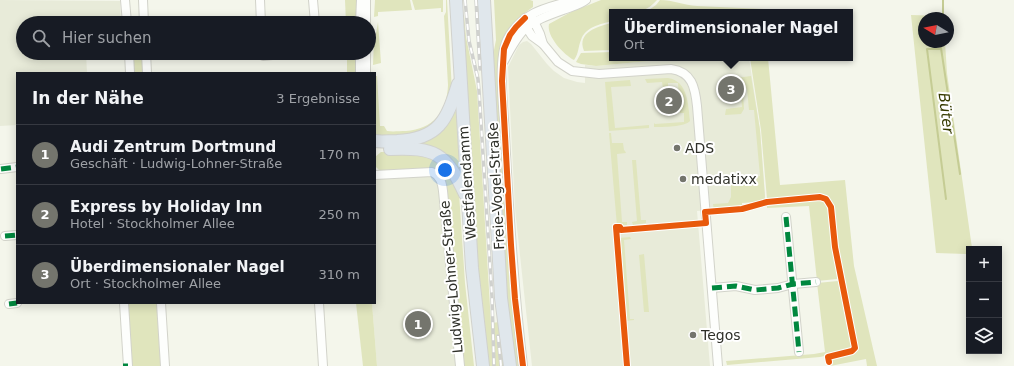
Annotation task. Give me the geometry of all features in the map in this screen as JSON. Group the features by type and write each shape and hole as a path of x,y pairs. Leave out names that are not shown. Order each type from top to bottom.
{"highway":[{"name":"Westfalendamm","path":"456,0 472,268 483,366"},
{"name":"Westfalendamm","path":"484,0 498,261 510,366"},
{"path":"376,141 415,139 423,137 437,128 448,114 461,77"},
{"path":"376,149 417,149 434,154 453,169 468,201"}],"street":[{"path":"125,0 126,16"},
{"path":"142,0 143,16"},
{"path":"260,0 261,16"},
{"path":"313,0 314,16"},
{"path":"360,16 361,0"},
{"path":"366,0 366,16"},
{"path":"529,20 544,8 575,0"},
{"path":"529,20 586,0"},
{"path":"529,20 540,34 543,44 558,62 572,71 599,74 671,69 681,72 690,80 696,93 718,366"},
{"name":"Freie-Vogel-Straße","path":"523,366 515,299 502,81 504,49 507,40 516,27 529,20"},
{"path":"129,60 130,72"},
{"path":"146,60 147,72"},
{"path":"360,60 360,72"},
{"path":"366,60 366,72"},
{"path":"1,168 16,167"},
{"name":"Ludwig-Lohner-Straße","path":"377,174 432,172 440,178 443,191 460,366"},
{"path":"786,217 799,352"},
{"path":"4,236 16,235"},
{"path":"712,288 736,286 755,290 816,282"},
{"path":"123,366 128,366 124,304"},
{"path":"161,304 165,366"},
{"path":"319,304 323,366"}],"shaded area":[{"path":"0,0 120,1 121,16 16,16 16,60 86,60 87,72 16,72 16,125 0,126"},
{"path":"527,41 531,44 547,64 564,78 585,83 585,65 596,66 649,61 749,61 760,130 765,197 764,201 742,203 742,208 697,211 710,366 532,366 515,209 508,67 519,45"},
{"path":"431,175 436,179 440,189 457,366 377,366 372,304 376,304 376,177"}],"green space":[{"path":"345,0 359,0 359,16 346,16"},
{"path":"375,0 410,0 412,10 378,12 378,16 374,16"},
{"path":"412,0 443,0 443,12 441,12 441,8 415,10"},
{"path":"447,0 452,91 442,119 416,135 377,136 376,76 380,126 384,126 387,131 416,130 431,123 441,111 445,103 448,85 444,16 446,12"},
{"path":"494,0 533,1 533,7 512,25 504,38 498,65 510,291 519,366 515,366 506,300 493,55 496,40"},
{"path":"601,0 657,0 647,9 609,9 609,22 594,27 586,32 574,60 561,50 550,34 549,29 549,24 571,12"},
{"path":"660,0 697,6 764,9 650,9"},
{"path":"462,15 464,15 466,37 477,91 491,323 500,322 506,366 487,366 479,302"},
{"path":"911,15 918,15 918,48 945,48 947,73 972,246 966,246 966,254 936,253"},
{"path":"378,22 381,63 373,65 373,60 376,60 376,33"},
{"path":"609,24 609,50 584,51 582,44 583,39 590,31"},
{"path":"609,52 609,61 649,61 596,66 576,62 581,53"},
{"path":"132,60 143,60 144,72 133,72"},
{"path":"347,60 358,60 358,72 347,72"},
{"path":"750,61 768,61 780,185 845,180 854,266 877,366 867,366 866,359 830,366 830,359 832,357 853,352 856,348 836,246 832,205 826,198 819,196 767,199 761,130"},
{"path":"751,76 760,130 765,197 764,201 742,203 742,208 714,210 713,204 728,203 731,197 732,178 733,184 755,182 755,176 760,176 754,110 749,110 747,89 736,78"},
{"path":"668,78 675,80 680,84 683,88 686,94 690,121 679,126 654,127 654,123 684,122 684,113 680,113 678,83 668,83 668,88 663,88 662,82 647,83 645,79"},
{"path":"630,80 631,86 611,87 615,128 649,125 649,128 609,131 605,82"},
{"path":"734,83 743,91 744,109 741,114 725,115 726,109 742,107 741,96 718,98 723,97 722,84"},
{"path":"454,111 457,112 460,168 456,169 405,144"},
{"path":"609,133 611,133 612,143 623,143 626,153 617,154 622,222 627,222 627,225 617,226"},
{"path":"410,151 443,162 459,193 465,283 474,366 462,366 446,184 444,178 438,171 432,169 379,170 376,167 376,156 381,152"},
{"path":"632,160 636,160 641,220 646,220 646,223 633,225 632,222 637,221"},
{"path":"820,198 829,204 834,249 839,275 837,279 817,281 809,206 767,208 767,203"},
{"path":"617,227 619,238 630,237 631,239 624,240 630,319 634,320 625,321"},
{"path":"644,254 649,312 644,312 639,255"},
{"path":"838,281 841,283 853,347 851,350 820,357 727,365 726,361 825,352 817,283"},
{"path":"126,304 158,304 162,366 130,366"},
{"path":"356,304 372,304 377,366 363,366"}],"waterway":[{"name":"Büter","path":"943,0 943,12"},
{"name":"Büter","path":"941,48 927,49 946,199"},
{"path":"941,48 960,174"}],"railway":[{"path":"465,0 469,41 478,79 479,91 492,297 494,366"},
{"path":"476,0 480,69"},
{"path":"498,336 501,366"}],"marked path":[{"path":"1,169 16,167"},
{"path":"786,217 799,352"},
{"path":"5,236 16,235"},
{"path":"712,288 736,286 755,290 816,282"},
{"path":"9,304 16,303"},
{"path":"123,366 128,366"}],"cycle path":[{"path":"523,366 515,299 511,245 502,81 504,49 510,35 525,18"},
{"path":"627,366 616,227 620,227 621,230 706,223 705,212 742,209 767,202 820,197 826,199 831,207 835,247 855,348 852,351 828,357 829,362"}],"place":[{"name":"Überdimensionaler Nagel","path":"731,89"},
{"name":"Express by Holiday Inn","path":"669,101"},
{"name":"ADS","path":"677,148"},
{"name":"medatixx","path":"683,179"},
{"name":"Audi Zentrum Dortmund","path":"418,324"},
{"name":"Tegos","path":"693,335"}]}
